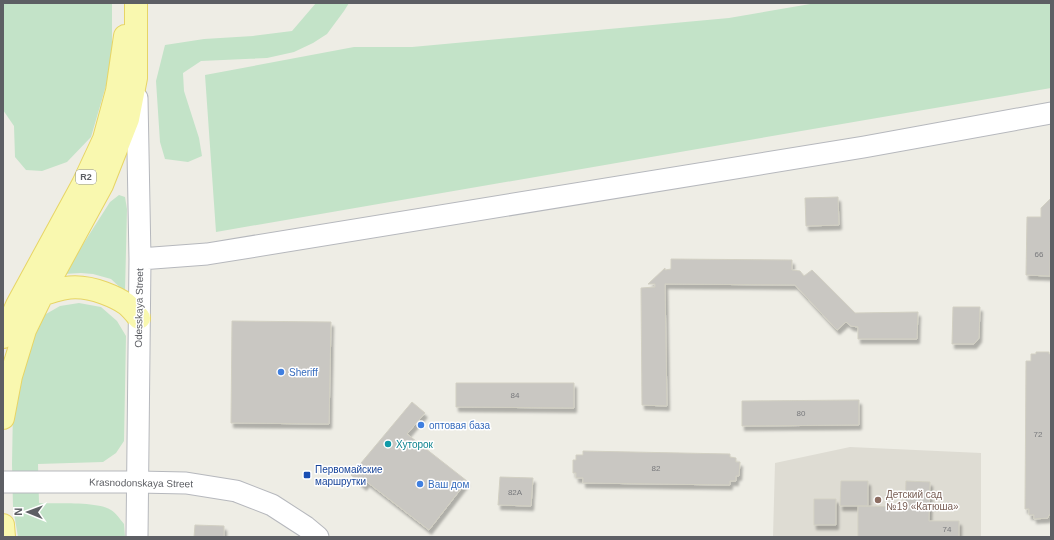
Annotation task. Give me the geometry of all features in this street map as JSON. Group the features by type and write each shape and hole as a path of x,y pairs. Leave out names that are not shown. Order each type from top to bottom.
{"main road":[{"name":"R2","path":"3,336 17,305 83,184 104,138 117,91 129,3"},
{"name":"Odesskaya Street","path":"3,418 10,376 25,330 42,295 102,185 128,119 136,78 136,3"},
{"path":"17,305 60,288 91,288 115,297 126,305 139,318"},
{"path":"3,525 4,537"}],"street":[{"name":"Odesskaya Street","path":"136,78 140,259 137,537"},
{"path":"140,259 207,254 864,147 1051,113"},
{"name":"Krasnodonskaya Street","path":"3,482 186,483 236,491 272,505 318,537"}],"shaded area":[{"name":"Детский сад №19 «Катюша»","path":"850,447 981,453 981,537 773,537 775,463"}],"green space":[{"path":"3,3 112,3 112,65 91,137 67,162 42,171 26,170 15,157 14,126 3,110"},
{"path":"316,3 349,3 327,34 313,43 294,52 267,58 201,61 183,73 184,91 199,138 202,156 188,162 165,159 160,142 156,81 165,45 204,39 253,36 292,31"},
{"path":"816,3 1051,3 1051,88 216,232 205,75 354,47 412,47 729,18"},
{"path":"119,195 125,197 127,209 125,292 111,279 93,274 64,274 110,202"},
{"path":"79,303 101,307 117,321 126,336 124,441 116,453 103,462 38,464 39,503 87,504 105,507 115,513 124,524 125,537 18,537 13,507 13,408 33,329 46,314 60,306"}],"building":[{"path":"838,197 839,225 806,226 805,198"},
{"path":"1051,198 1050,276 1026,275 1027,217 1041,217 1041,208"},
{"path":"671,259 792,260 792,270 800,271 804,276 812,270 855,313 918,312 917,339 858,339 858,327 851,326 846,322 837,330 795,285 665,284 667,406 642,405 641,288 655,287 655,284 648,284 665,268 665,270 671,269"},
{"path":"953,307 980,307 979,338 974,344 952,344"},
{"name":"Sheriff","path":"232,321 331,322 329,424 231,423"},
{"path":"1036,352 1049,352 1049,354 1051,354 1051,515 1049,515 1048,518 1034,519 1034,515 1029,515 1029,509 1025,509 1026,361 1031,361 1031,354 1036,354"},
{"path":"456,383 574,383 574,408 456,407"},
{"path":"859,400 859,425 742,426 742,401"},
{"name":"Ваш дом","path":"412,402 425,413 407,434 467,481 429,530 367,482 364,486 351,475"},
{"path":"583,451 730,454 730,457 736,458 736,462 740,462 739,476 736,476 736,481 730,481 730,485 583,483 583,478 576,478 576,473 573,473 573,460 576,460 576,455 583,455"},
{"path":"500,477 533,478 531,506 498,505"},
{"path":"841,481 868,481 868,506 840,506"},
{"path":"906,481 930,482 929,521 959,521 959,537 858,537 858,506 905,507"},
{"path":"814,499 836,499 836,525 814,525"},
{"path":"195,525 224,526 224,537 194,537"}],"place":[{"name":"Sheriff","path":"281,372"},
{"name":"оптовая база","path":"421,425"},
{"name":"Хуторок","path":"388,444"},
{"name":"Первомайские маршрутки","path":"307,475"},
{"name":"Ваш дом","path":"420,484"},
{"name":"Детский сад №19 «Катюша»","path":"878,500"}]}
